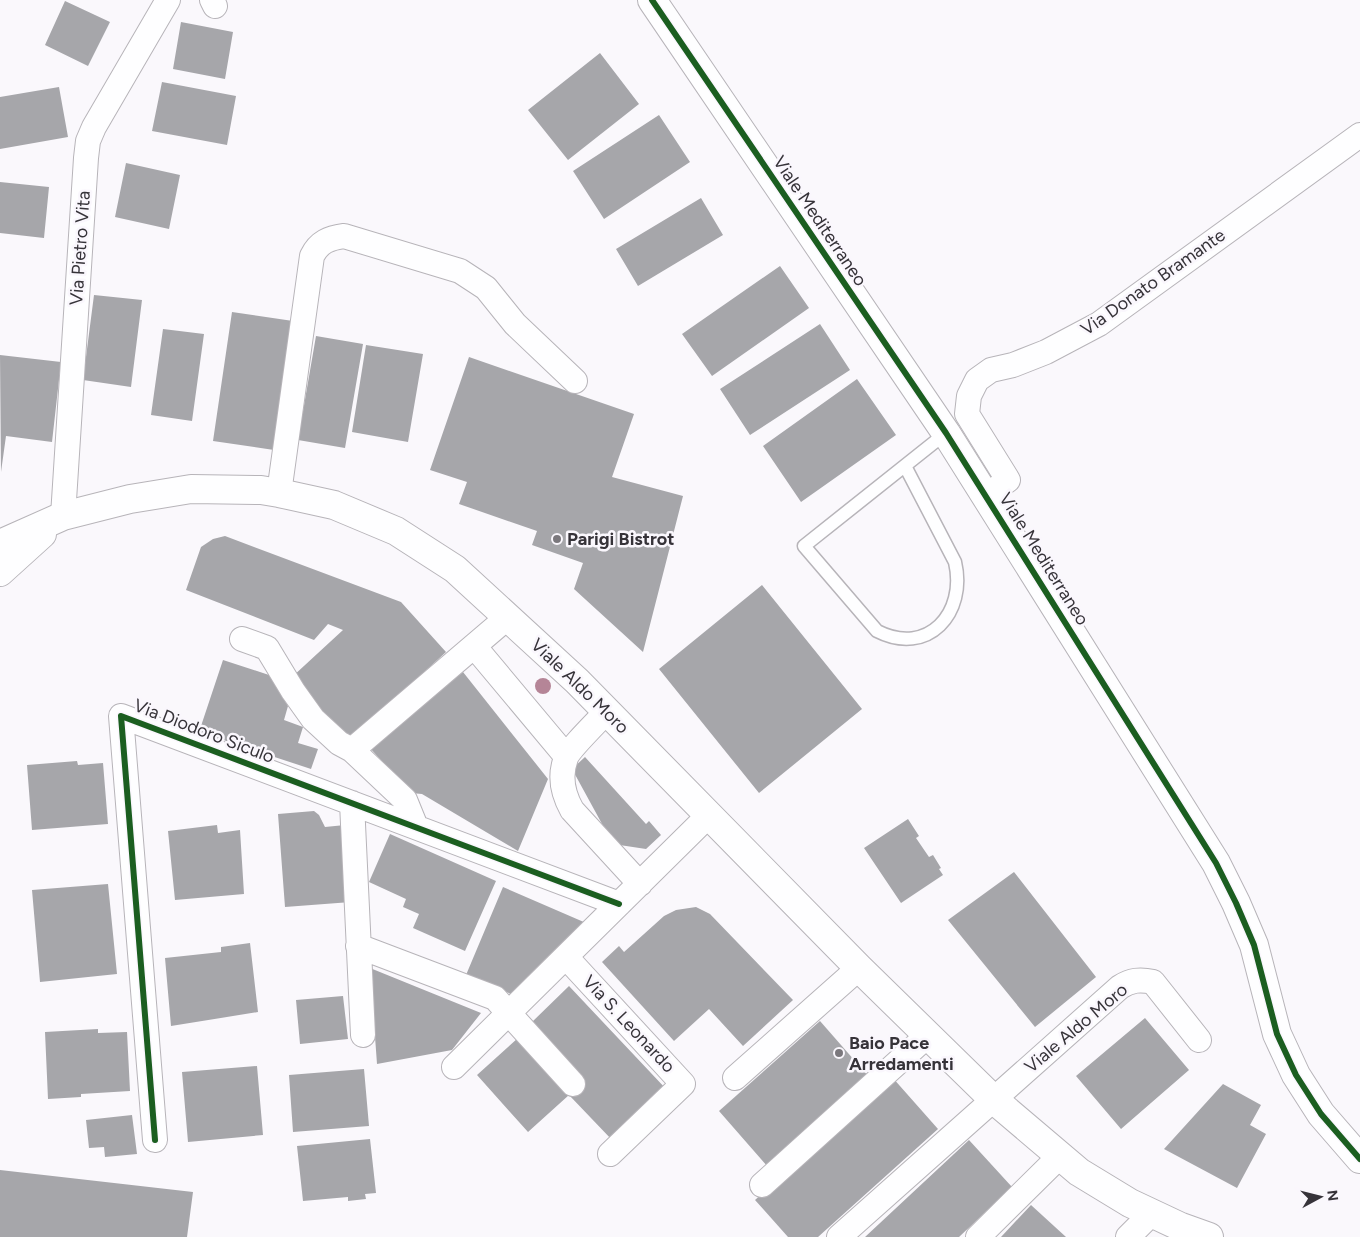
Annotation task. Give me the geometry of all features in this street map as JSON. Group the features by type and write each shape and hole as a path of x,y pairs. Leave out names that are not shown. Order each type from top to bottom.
{"main road":[{"name":"Viale Mediterraneo","path":"652,0 946,432 1216,863 1254,945 1277,1034 1296,1075 1321,1114 1360,1159"},
{"name":"Viale Aldo Moro","path":"0,544 63,516 130,499 192,489 261,490 279,493 334,505 396,531 455,569 577,681 858,968 993,1099 1079,1172 1130,1203 1140,1229 1181,1227 1209,1237"},
{"name":"Viale Aldo Moro","path":"0,572 12,559 63,516"}],"street":[{"name":"Via Pietro Vita","path":"63,516 88,141 94,127 168,0"},
{"name":"Via Donato Bramante","path":"986,496 1008,480 967,414 969,396 977,380 992,370 1013,366 1046,352 1098,324 1360,135"},
{"path":"279,493 312,256 316,247 333,237 344,236 460,271 473,278 486,288 514,324 575,381"},
{"path":"352,750 508,617"},
{"path":"242,639 267,648 293,691 313,719 339,743 352,750 405,800 416,828"},
{"path":"474,646 566,756"},
{"path":"607,711 566,756 562,786 566,800 572,810 640,884"},
{"name":"Via Diodoro Siculo","path":"155,1140 121,716 619,904"},
{"path":"352,803 363,1035"},
{"path":"454,1067 709,815"},
{"path":"358,946 495,998 573,1084"},
{"name":"Via S. Leonardo","path":"566,957 683,1084 610,1154"},
{"path":"735,1078 858,968"},
{"name":"Viale Aldo Moro","path":"839,1237 1127,982 1145,980 1153,982 1199,1040"},
{"path":"762,1185 927,1036"},
{"path":"978,1237 1060,1156"}],"lane":[{"path":"905,466 955,562 957,585 952,610 934,632 918,637 898,639 877,631 804,546 946,432"}],"building":[{"path":"65,1 110,22 88,66 45,45"},
{"path":"181,22 233,32 225,79 173,69"},
{"path":"600,53 639,104 568,160 528,110"},
{"path":"162,82 236,96 227,145 152,131"},
{"path":"59,87 68,137 0,149 0,97"},
{"path":"659,115 690,162 604,219 573,171"},
{"path":"126,163 180,175 169,229 115,217"},
{"path":"0,182 49,187 44,238 0,233"},
{"path":"701,198 723,235 638,286 616,249"},
{"path":"780,266 809,308 712,376 682,334"},
{"path":"94,295 142,300 131,387 83,380"},
{"path":"232,312 293,321 274,450 213,441"},
{"path":"820,324 850,370 750,435 720,389"},
{"path":"163,329 204,334 192,421 151,415"},
{"path":"316,336 363,344 345,448 298,440"},
{"path":"366,345 423,354 408,442 352,432"},
{"path":"0,355 61,362 52,442 6,436 1,472"},
{"path":"469,357 634,414 612,477 683,496 643,652 574,589 583,563 532,545 537,531 459,504 467,482 430,470"},
{"path":"857,379 896,435 801,502 763,446"},
{"path":"225,536 401,602 446,652 346,744 318,714 322,710 292,677 343,630 328,624 314,640 186,590 201,547 213,539"},
{"path":"762,585 862,709 759,793 659,669"},
{"path":"223,660 269,675 288,706 284,720 303,727 298,743 318,749 311,769 199,732"},
{"path":"463,672 548,779 518,851 422,794 411,793 369,747"},
{"path":"585,757 646,824 649,821 661,835 646,849 613,844 572,769"},
{"path":"77,761 78,765 103,763 108,824 32,830 27,765"},
{"path":"314,811 319,815 325,827 345,825 351,902 285,907 278,814"},
{"path":"908,819 919,836 916,838 929,857 933,855 943,875 901,903 864,848"},
{"path":"217,825 218,833 240,830 244,894 175,900 168,831"},
{"path":"390,834 496,881 465,951 413,928 419,914 403,907 406,899 369,882"},
{"path":"1014,872 1096,977 1035,1027 948,920"},
{"path":"108,884 117,974 40,982 32,890"},
{"path":"503,887 593,926 562,955 554,951 548,962 518,997 466,975"},
{"path":"696,907 710,914 793,1000 743,1046 709,1009 674,1041 602,962 619,946 624,952 664,916 676,910"},
{"path":"250,943 258,1012 171,1026 165,958 221,952 221,947"},
{"path":"370,968 481,1013 452,1050 377,1064"},
{"path":"569,986 667,1090 613,1141 569,1095 585,1081 531,1023"},
{"path":"343,996 348,1039 300,1044 296,1000"},
{"path":"1145,1018 1189,1070 1121,1129 1076,1076"},
{"path":"820,1021 869,1077 768,1167 719,1111"},
{"path":"98,1029 98,1033 127,1032 130,1091 81,1094 81,1097 48,1099 45,1032"},
{"path":"518,1038 569,1095 528,1132 477,1075"},
{"path":"257,1066 263,1135 188,1142 182,1072"},
{"path":"364,1069 369,1126 293,1132 289,1075"},
{"path":"892,1077 938,1129 818,1237 788,1237 755,1200"},
{"path":"1223,1084 1261,1105 1250,1125 1266,1134 1237,1188 1164,1149"},
{"path":"132,1115 137,1154 105,1157 104,1147 89,1148 86,1120"},
{"path":"370,1139 376,1193 365,1194 366,1199 348,1201 348,1197 303,1201 297,1146"},
{"path":"969,1140 1012,1187 959,1237 865,1237"},
{"path":"0,1170 193,1192 187,1237 0,1237"},
{"path":"1031,1205 1066,1237 1001,1237"}],"cycle path":[{"path":"652,0 946,433 1216,863 1254,945 1277,1034 1296,1075 1321,1114 1360,1159"},
{"path":"155,1140 121,716 619,904"}],"place":[{"name":"Parigi Bistrot","path":"557,539"},
{"name":"Baio Pace Arredamenti","path":"839,1053"}]}
